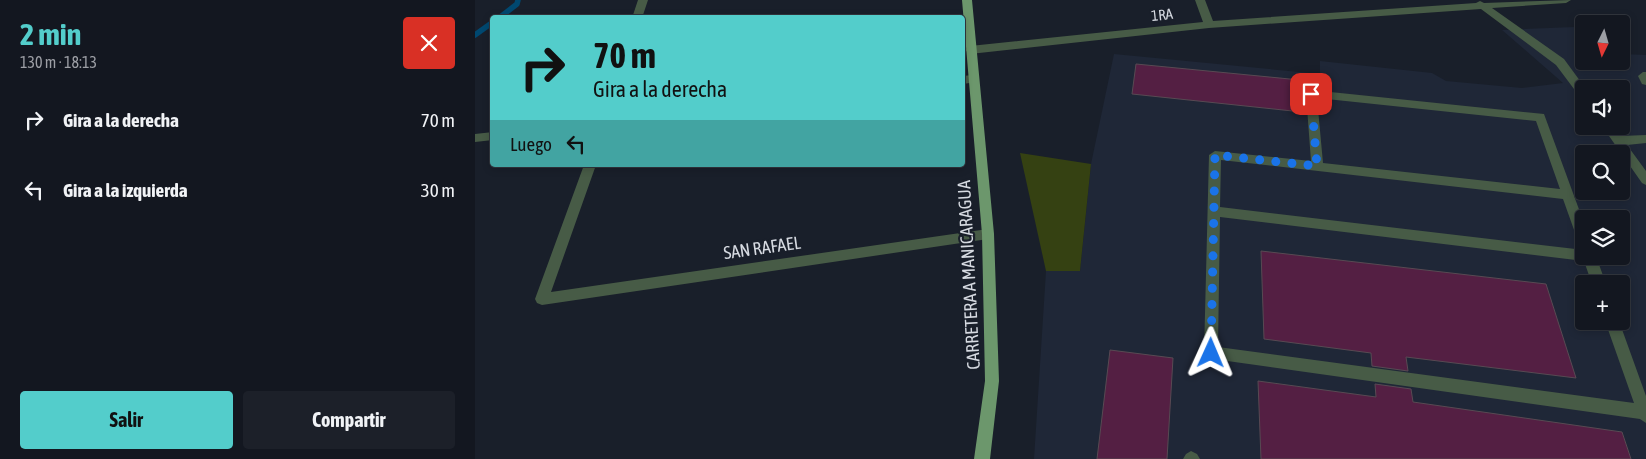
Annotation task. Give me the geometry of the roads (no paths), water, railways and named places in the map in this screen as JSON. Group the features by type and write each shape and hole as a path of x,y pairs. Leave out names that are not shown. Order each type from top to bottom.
{"main road":[{"name":"CARRETERA A MANICARAGUA","path":"967,0 965,29 970,50 967,79 988,234 992,380 982,459"}],"street":[{"path":"638,15 643,0"},
{"path":"1200,0 1209,25"},
{"name":"1RA","path":"970,50 1209,25 1480,3 1566,0"},
{"path":"1480,3 1560,62 1575,82"},
{"path":"1646,76 1643,76 1646,81"},
{"path":"1317,166 1311,94 1540,117 1575,216"},
{"path":"1613,135 1646,180"},
{"path":"475,138 490,136"},
{"path":"1617,141 1646,139"},
{"path":"1567,194 1215,155 1211,353 1645,414 1615,330"},
{"name":"SAN RAFAEL","path":"589,167 542,299 988,234"},
{"path":"1214,211 1575,255"}],"waterway":[{"path":"503,15 517,4 518,0"},
{"path":"475,35 490,24"}]}
